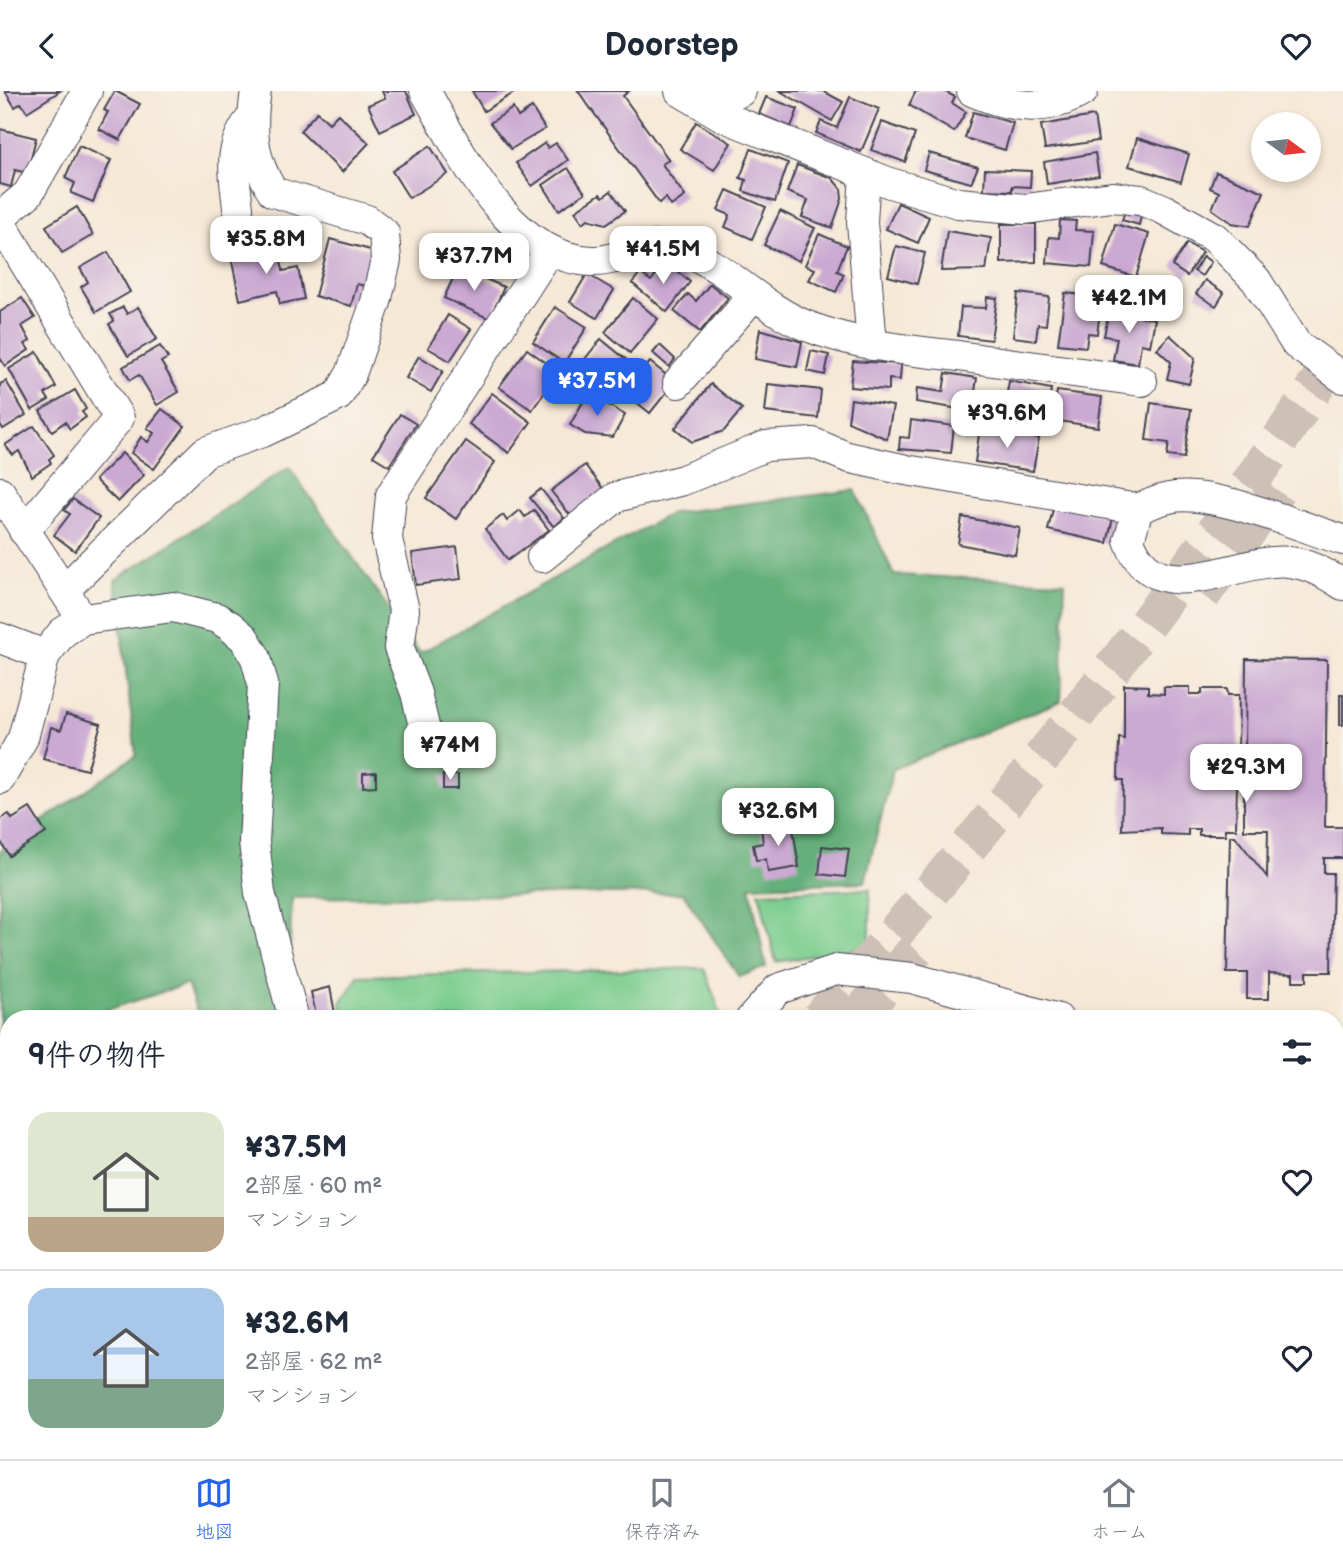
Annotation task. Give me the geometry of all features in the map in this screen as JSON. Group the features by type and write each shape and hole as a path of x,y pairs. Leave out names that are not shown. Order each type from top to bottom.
{"street":[{"path":"0,217 28,194 87,91"},
{"path":"425,91 470,170 515,225 549,251 595,261 665,245 680,248 711,264 754,295 805,326 872,345 1142,381"},
{"path":"681,92 731,96 741,91"},
{"path":"972,91 1001,104 1039,107 1062,103 1083,91"},
{"path":"681,92 724,117 865,173 958,203 1026,209 1112,197 1141,200 1163,209 1214,238 1256,280 1296,344 1343,378"},
{"path":"238,208 233,159 239,133 254,104"},
{"path":"64,590 205,452 265,431 338,396 351,375 386,260 384,233 367,220 273,192 258,169 254,104"},
{"path":"865,173 862,222 872,345"},
{"path":"0,222 119,418 24,531"},
{"path":"430,751 416,693 399,648 404,610 387,540 391,495 549,251"},
{"path":"678,383 754,295"},
{"path":"542,557 615,497 683,480 766,446 813,443 847,457 906,470 1138,509 1170,497 1227,502 1343,540"},
{"path":"0,492 83,619"},
{"path":"1138,509 1129,540 1141,562 1159,575 1197,577 1287,562 1322,571 1343,585"},
{"path":"0,779 23,738 46,655 62,633 83,619 173,607 198,611 230,626 244,638 256,659 263,684 254,842 260,893 292,1010"},
{"path":"0,638 46,655"},
{"path":"759,1010 778,989 836,970 877,972 912,978 1026,1010"},
{"path":"778,989 779,1010"}],"green space":[{"path":"289,467 420,653 671,513 855,490 894,575 1065,582 1061,701 893,769 865,882 750,886 766,967 739,977 683,893 292,898 287,1010 196,1010 187,984 107,1010 0,1010 0,851 136,755 115,580"},
{"path":"870,889 870,946 776,962 759,892"},
{"path":"704,968 719,1010 342,1010 341,1003 358,976"}],"building":[{"path":"5,91 60,91 27,112 21,103 15,107"},
{"path":"115,91 140,104 120,140 99,129 108,112 104,110"},
{"path":"382,91 406,91 416,114 380,131 368,105 385,98"},
{"path":"472,91 517,91 484,111"},
{"path":"578,91 629,91 623,96 669,160 662,164 685,196 671,206 666,198 659,203"},
{"path":"780,91 823,91 843,102 832,121"},
{"path":"916,91 944,91 955,97 952,103 966,112 954,132 909,105"},
{"path":"766,97 798,109 791,127 759,114"},
{"path":"850,97 879,109 861,152 816,133 821,121 837,128"},
{"path":"513,108 518,117 532,108 545,129 511,149 490,123"},
{"path":"317,112 329,123 338,114 369,143 342,172 300,131"},
{"path":"973,112 1013,123 1005,150 965,138"},
{"path":"1094,116 1098,141 1045,149 1041,125"},
{"path":"696,122 731,143 714,170 680,149"},
{"path":"882,122 915,134 905,162 871,150"},
{"path":"0,129 36,138 27,173 15,170 11,187 0,184"},
{"path":"1137,138 1189,154 1181,182 1129,166"},
{"path":"545,143 548,148 556,143 568,160 532,186 516,163"},
{"path":"79,146 111,160 93,202 71,193 75,183 65,178"},
{"path":"430,146 448,174 409,198 392,171"},
{"path":"751,149 788,163 775,202 743,191 746,180 740,178"},
{"path":"929,153 978,167 971,183 924,170"},
{"path":"1095,153 1099,176 1047,184 1044,162"},
{"path":"797,165 832,178 841,189 842,199 832,228 802,217 808,200 787,192"},
{"path":"568,168 585,193 559,210 543,185"},
{"path":"985,169 1031,171 1030,187 1012,186 1012,191 984,190"},
{"path":"1216,172 1264,192 1250,226 1232,223 1212,209 1219,192 1210,188"},
{"path":"727,190 766,207 752,239 725,227 730,215 718,210"},
{"path":"611,191 625,211 606,224 588,219 583,223 575,211 600,194 603,197"},
{"path":"898,203 929,217 918,243 886,229"},
{"path":"77,207 93,235 62,253 46,226"},
{"path":"780,211 815,228 799,261 764,245"},
{"path":"1125,211 1141,216 1139,225 1122,220"},
{"path":"1060,220 1076,221 1075,230 1094,231 1091,267 1047,263 1049,237 1059,238"},
{"path":"1001,224 1036,224 1036,262 1001,263"},
{"path":"1115,224 1149,234 1136,277 1103,267"},
{"path":"947,231 991,238 986,270 941,271"},
{"path":"819,234 847,246 837,271 844,274 836,292 809,280 815,269 805,265"},
{"path":"330,239 374,251 365,286 357,284 351,306 315,296"},
{"path":"1187,243 1202,252 1187,276 1172,266"},
{"path":"278,246 283,271 298,268 304,299 280,304 277,291 240,300 231,257"},
{"path":"896,246 925,253 917,284 888,276"},
{"path":"108,252 130,292 96,312 81,287 88,282 80,268"},
{"path":"1203,256 1211,262 1202,276 1194,271"},
{"path":"666,262 690,282 667,312 632,283 640,273 651,281"},
{"path":"458,267 504,287 490,319 444,298"},
{"path":"587,274 614,290 597,318 570,302"},
{"path":"1205,280 1224,293 1216,306 1196,294"},
{"path":"710,284 728,298 700,332 674,311 688,294 696,301"},
{"path":"1018,293 1049,297 1046,325 1038,324 1036,340 1013,337"},
{"path":"1065,293 1102,297 1097,334 1088,333 1086,347 1058,344"},
{"path":"987,297 997,298 991,340 958,336 961,307 986,308"},
{"path":"22,298 35,318 22,326 30,341 25,344 29,350 5,366 0,358 0,312"},
{"path":"633,298 658,319 630,353 605,332"},
{"path":"123,307 127,314 138,307 157,339 128,356 109,324 114,321 110,314"},
{"path":"555,307 587,327 564,363 533,342"},
{"path":"1109,311 1155,319 1150,346 1141,344 1138,364 1113,360 1117,338 1104,336"},
{"path":"448,315 471,329 450,361 428,348"},
{"path":"760,329 802,342 797,367 755,359"},
{"path":"1170,335 1195,358 1189,384 1167,379 1171,362 1157,349"},
{"path":"601,339 634,366 614,391 581,364"},
{"path":"660,345 675,359 669,367 653,353"},
{"path":"160,346 168,358 161,362 179,392 157,405 139,375 130,380 123,367"},
{"path":"527,349 559,372 532,410 499,387"},
{"path":"811,351 829,355 825,375 807,371"},
{"path":"37,352 56,387 45,394 49,400 32,410 9,369"},
{"path":"419,356 443,371 431,392 406,378"},
{"path":"853,361 901,364 900,380 889,379 889,390 850,387"},
{"path":"650,362 675,382 650,413 625,393"},
{"path":"946,373 977,378 972,411 916,402 917,388 943,392"},
{"path":"6,381 26,415 3,429 0,424 0,384"},
{"path":"1009,381 1051,389 1046,419 1004,411"},
{"path":"711,384 742,409 724,431 692,442 675,428"},
{"path":"768,384 821,390 818,418 765,412"},
{"path":"75,390 86,409 82,412 86,417 70,429 65,422 52,431 40,411"},
{"path":"1057,391 1102,397 1098,427 1052,420"},
{"path":"492,393 531,422 509,453 469,424"},
{"path":"588,393 625,415 613,437 585,434 570,425"},
{"path":"851,399 893,406 887,439 848,422"},
{"path":"1151,403 1191,409 1184,458 1167,456 1169,443 1146,440"},
{"path":"162,409 185,426 154,469 131,453 141,437 148,442 154,433 147,428"},
{"path":"400,414 416,424 389,466 373,456"},
{"path":"911,420 954,426 951,453 899,449 900,437 909,438"},
{"path":"34,426 54,455 49,459 51,463 32,476 19,451 13,455 5,445"},
{"path":"980,428 1039,438 1033,471 975,462"},
{"path":"466,441 495,462 456,519 426,498"},
{"path":"122,453 144,475 118,502 95,480"},
{"path":"585,465 604,490 571,516 551,491"},
{"path":"541,489 564,518 554,527 530,498"},
{"path":"73,499 99,518 75,551 54,535 70,514 64,510"},
{"path":"1054,505 1113,518 1107,543 1048,530"},
{"path":"520,510 525,517 534,510 549,530 508,560 485,529 503,515 507,521"},
{"path":"962,517 1020,528 1015,555 958,544"},
{"path":"457,547 461,579 416,585 412,553"},
{"path":"1246,659 1327,660 1325,827 1343,827 1343,858 1324,858 1324,873 1333,873 1331,972 1307,972 1307,981 1293,981 1293,974 1269,973 1269,999 1247,999 1247,973 1227,973 1230,836 1235,836 1267,877 1268,830 1244,830 1244,781 1237,781 1236,829 1225,829 1225,835 1199,835 1199,829 1188,829 1188,835 1161,834 1161,828 1122,830 1123,780 1118,780 1119,738 1124,739 1124,685 1148,686 1148,693 1164,694 1164,687 1190,687 1190,694 1202,694 1202,689 1227,689 1228,695 1239,695 1238,756 1245,755"},
{"path":"1340,694 1343,694 1343,725 1340,725"},
{"path":"66,714 101,724 87,770 43,759 51,727 61,730"},
{"path":"376,772 376,786 363,787 363,773"},
{"path":"443,775 458,775 458,789 443,789"},
{"path":"30,808 46,833 9,856 0,840 0,819 9,814 12,819"},
{"path":"792,823 799,867 768,872 766,859 756,860 753,845 763,843 761,828"},
{"path":"822,846 849,849 845,877 819,874"},
{"path":"330,987 334,1010 315,1010 311,992"}],"tunnel":[{"path":"827,1010 959,857 1094,692 1222,521 1343,345"},
{"path":"1202,595 1277,490"},
{"path":"864,1010 916,950"}]}
